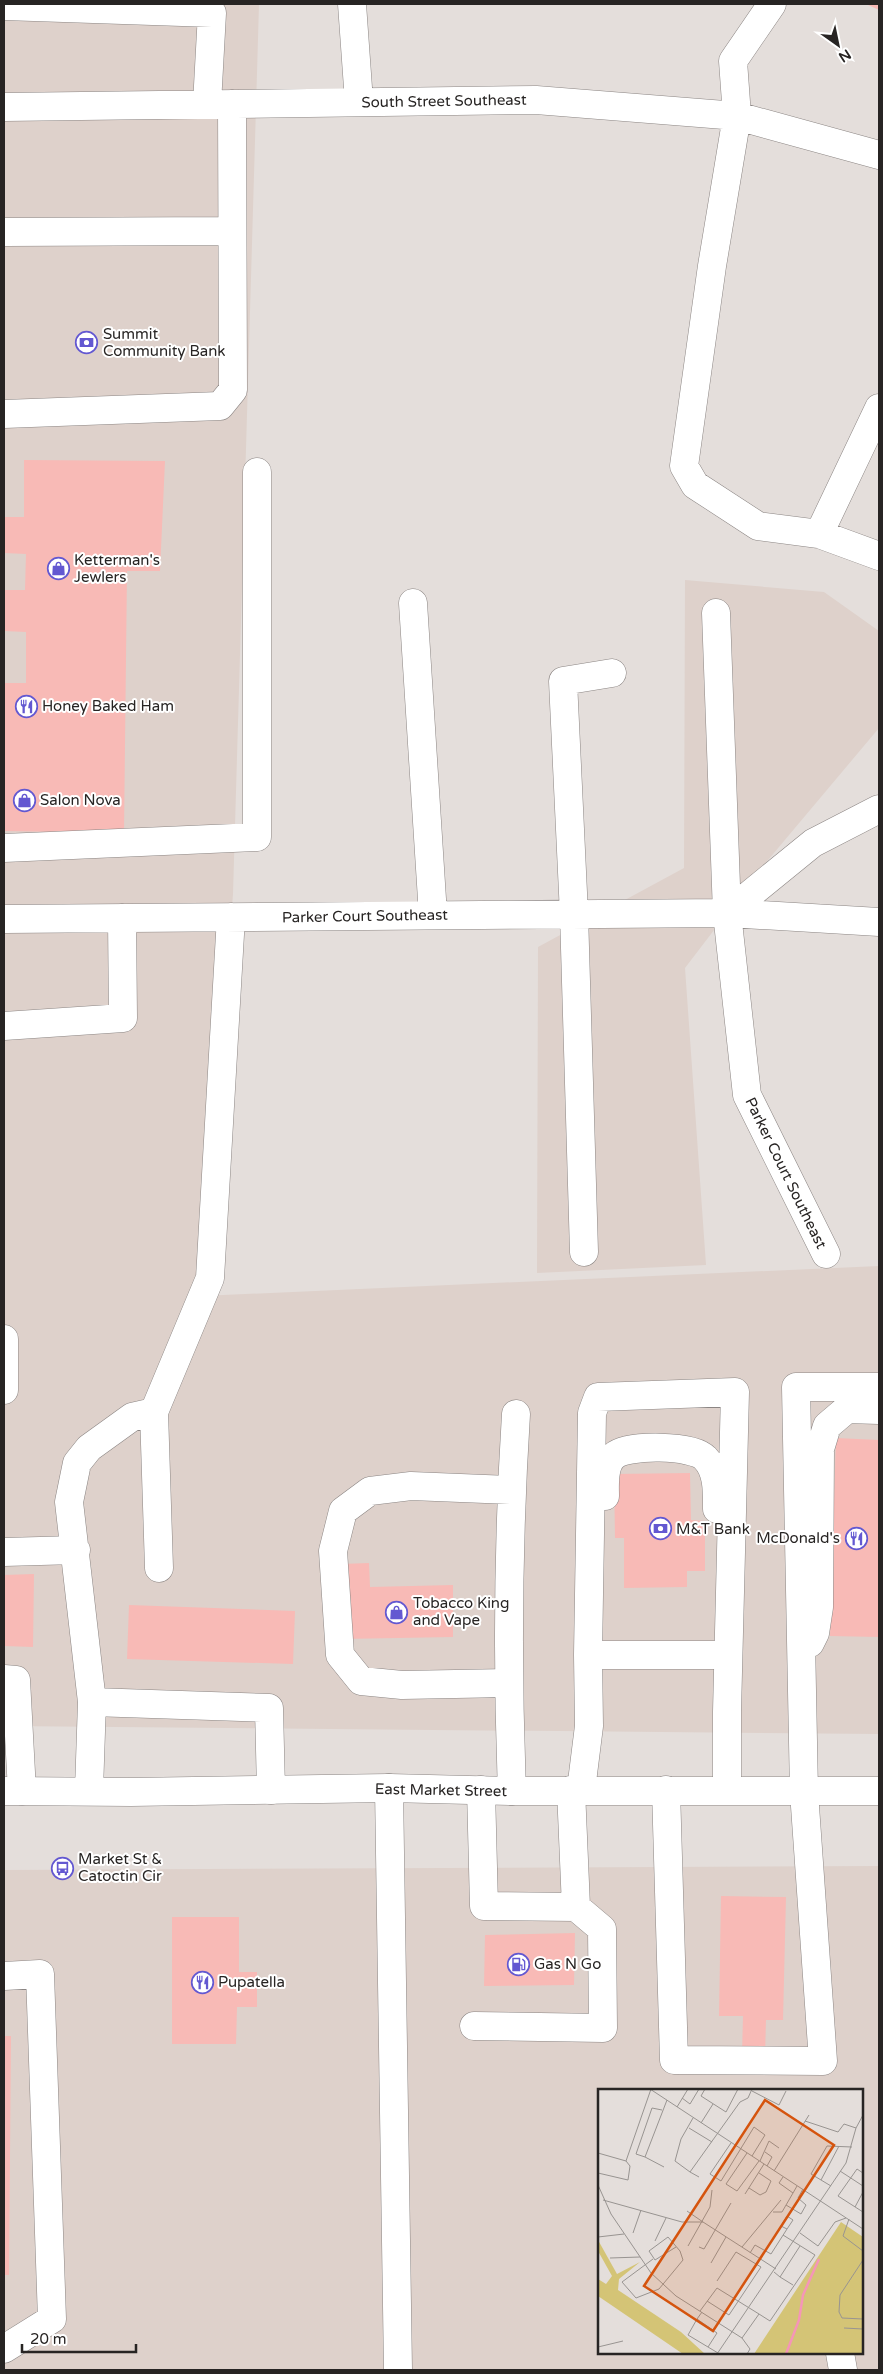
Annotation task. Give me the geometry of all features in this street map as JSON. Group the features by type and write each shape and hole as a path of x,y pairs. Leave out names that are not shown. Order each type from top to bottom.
{"street":[{"path":"352,4 359,102"},
{"path":"772,4 733,61 738,116 712,266 684,466 694,485 758,526 819,534 879,556"},
{"path":"4,6 211,8 232,231 233,390 220,406 4,414"},
{"name":"South Street Southeast","path":"4,107 536,100 738,116 879,155"},
{"path":"4,232 232,231"},
{"path":"819,534 879,408"},
{"path":"4,848 257,837 257,472"},
{"path":"414,602 433,915"},
{"path":"716,613 727,913"},
{"path":"584,1252 574,914 563,681 612,673"},
{"path":"727,913 813,843 879,809"},
{"name":"Parker Court Southeast","path":"727,913 747,1095 826,1254"},
{"name":"Parker Court Southeast","path":"4,919 727,913 879,922"},
{"path":"159,1568 154,1412 210,1278 231,917"},
{"path":"4,1026 123,1018 122,918"},
{"path":"4,1339 4,1390"},
{"path":"666,1790 674,2060 823,2061 804,1792 796,1387 879,1387"},
{"path":"576,1907 576,1790 589,1726 588,1655 592,1413 598,1397 735,1392 729,1583 727,1790"},
{"path":"801,1661 815,1633 819,1607 820,1449 827,1426 847,1409 879,1410"},
{"path":"89,1790 92,1702 69,1502 77,1463 89,1448 132,1417 154,1412"},
{"path":"512,1791 508,1683 512,1490 516,1414"},
{"path":"590,1568 603,1533 606,1469 613,1456 629,1448 691,1450 706,1459 712,1469 717,1488 717,1545 729,1583"},
{"path":"508,1683 402,1684 361,1680 340,1655 333,1551 343,1511 370,1491 411,1486 512,1490"},
{"path":"4,1552 76,1550"},
{"path":"588,1655 728,1655"},
{"path":"4,1679 16,1680 13,1791"},
{"path":"92,1702 269,1708 271,1790"},
{"path":"389,1788 398,2370"},
{"name":"East Market Street","path":"13,1791 89,1790 131,1792 389,1788 512,1791 879,1791"},
{"path":"474,2026 603,2028 602,1929 576,1907 484,1906 481,1790"},
{"path":"4,1976 40,1974 52,2319 4,2349"},
{"path":"840,2354 843,2370"}],"shaded area":[{"path":"4,4 259,4 233,894 201,1296 879,1266 879,1734 4,1726"},
{"path":"685,580 824,592 879,631 879,728 763,866 685,968 706,1265 537,1273 538,947 684,868"},
{"path":"879,1866 879,2370 4,2370 4,1870"}],"building":[{"path":"866,4 879,4 879,10"},
{"path":"24,460 165,461 160,571 127,571 124,833 4,831 4,683 26,683 26,632 4,631 4,590 25,590 26,554 4,553 4,517 24,517"},
{"name":"McDonald's","path":"836,1438 879,1440 879,1637 830,1636"},
{"name":"M&T Bank","path":"690,1473 691,1520 705,1521 705,1571 687,1571 687,1587 624,1588 624,1538 615,1538 614,1474"},
{"name":"Tobacco King and Vape","path":"369,1563 370,1587 453,1585 453,1637 342,1639 341,1564"},
{"path":"34,1574 33,1647 4,1646 4,1575"},
{"path":"129,1605 295,1611 293,1664 127,1659"},
{"path":"721,1896 786,1897 783,2020 766,2020 765,2055 742,2055 743,2016 719,2016"},
{"path":"172,1917 239,1917 239,1972 257,1972 257,2007 237,2007 236,2044 172,2044"},
{"path":"575,1933 574,1985 484,1986 485,1935"},
{"path":"4,2036 11,2036 9,2275 4,2275"}],"place":[{"name":"Summit Community Bank","path":"87,343"},
{"name":"Ketterman's Jewlers","path":"58,569"},
{"name":"Honey Baked Ham","path":"26,706"},
{"name":"Salon Nova","path":"24,800"},
{"name":"M&T Bank","path":"660,1529"},
{"name":"McDonald's","path":"856,1538"},
{"name":"Tobacco King and Vape","path":"397,1612"},
{"name":"Market St & Catoctin Cir","path":"62,1868"},
{"name":"Gas N Go","path":"518,1964"},
{"name":"Pupatella","path":"202,1982"}]}
